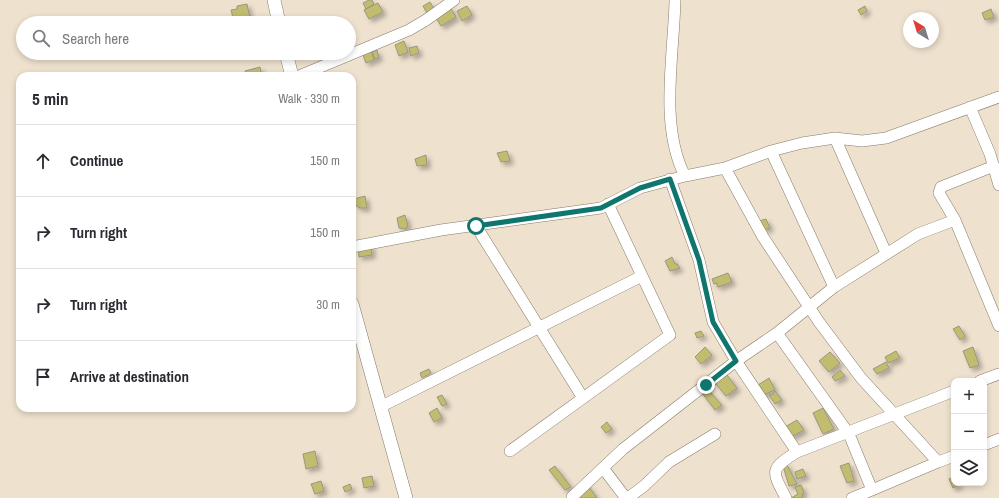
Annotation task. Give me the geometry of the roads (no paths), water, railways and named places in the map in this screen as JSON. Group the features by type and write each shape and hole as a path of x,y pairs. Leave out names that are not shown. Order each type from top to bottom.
{"street":[{"path":"274,0 277,16"},
{"path":"356,52 409,30 454,0"},
{"path":"675,0 671,83 671,128 680,166 685,176"},
{"path":"288,60 291,72"},
{"path":"309,72 337,60"},
{"path":"356,246 441,230 601,208 640,188 670,179 725,168 771,151 835,138 862,141 886,138 999,97"},
{"path":"970,107 994,166 999,185"},
{"path":"835,138 886,252"},
{"path":"771,151 834,287"},
{"path":"994,166 941,187 939,193 955,220 996,310 999,326"},
{"path":"725,168 763,238 861,378 938,462"},
{"path":"670,179 699,260 713,322 736,361 797,452"},
{"path":"510,451 670,335 608,204"},
{"path":"572,497 623,449 736,361 777,333 834,287 886,252 918,234 955,220"},
{"path":"476,226 583,398"},
{"path":"380,407 642,276"},
{"path":"356,319 406,498"},
{"path":"777,333 849,434 872,490"},
{"path":"987,378 999,374"},
{"path":"786,498 775,475 776,467 797,452 849,434 893,414 951,392"},
{"path":"603,468 625,497 628,498 644,486 669,462 715,434"},
{"path":"987,444 999,440"},
{"path":"852,498 951,457"}]}
